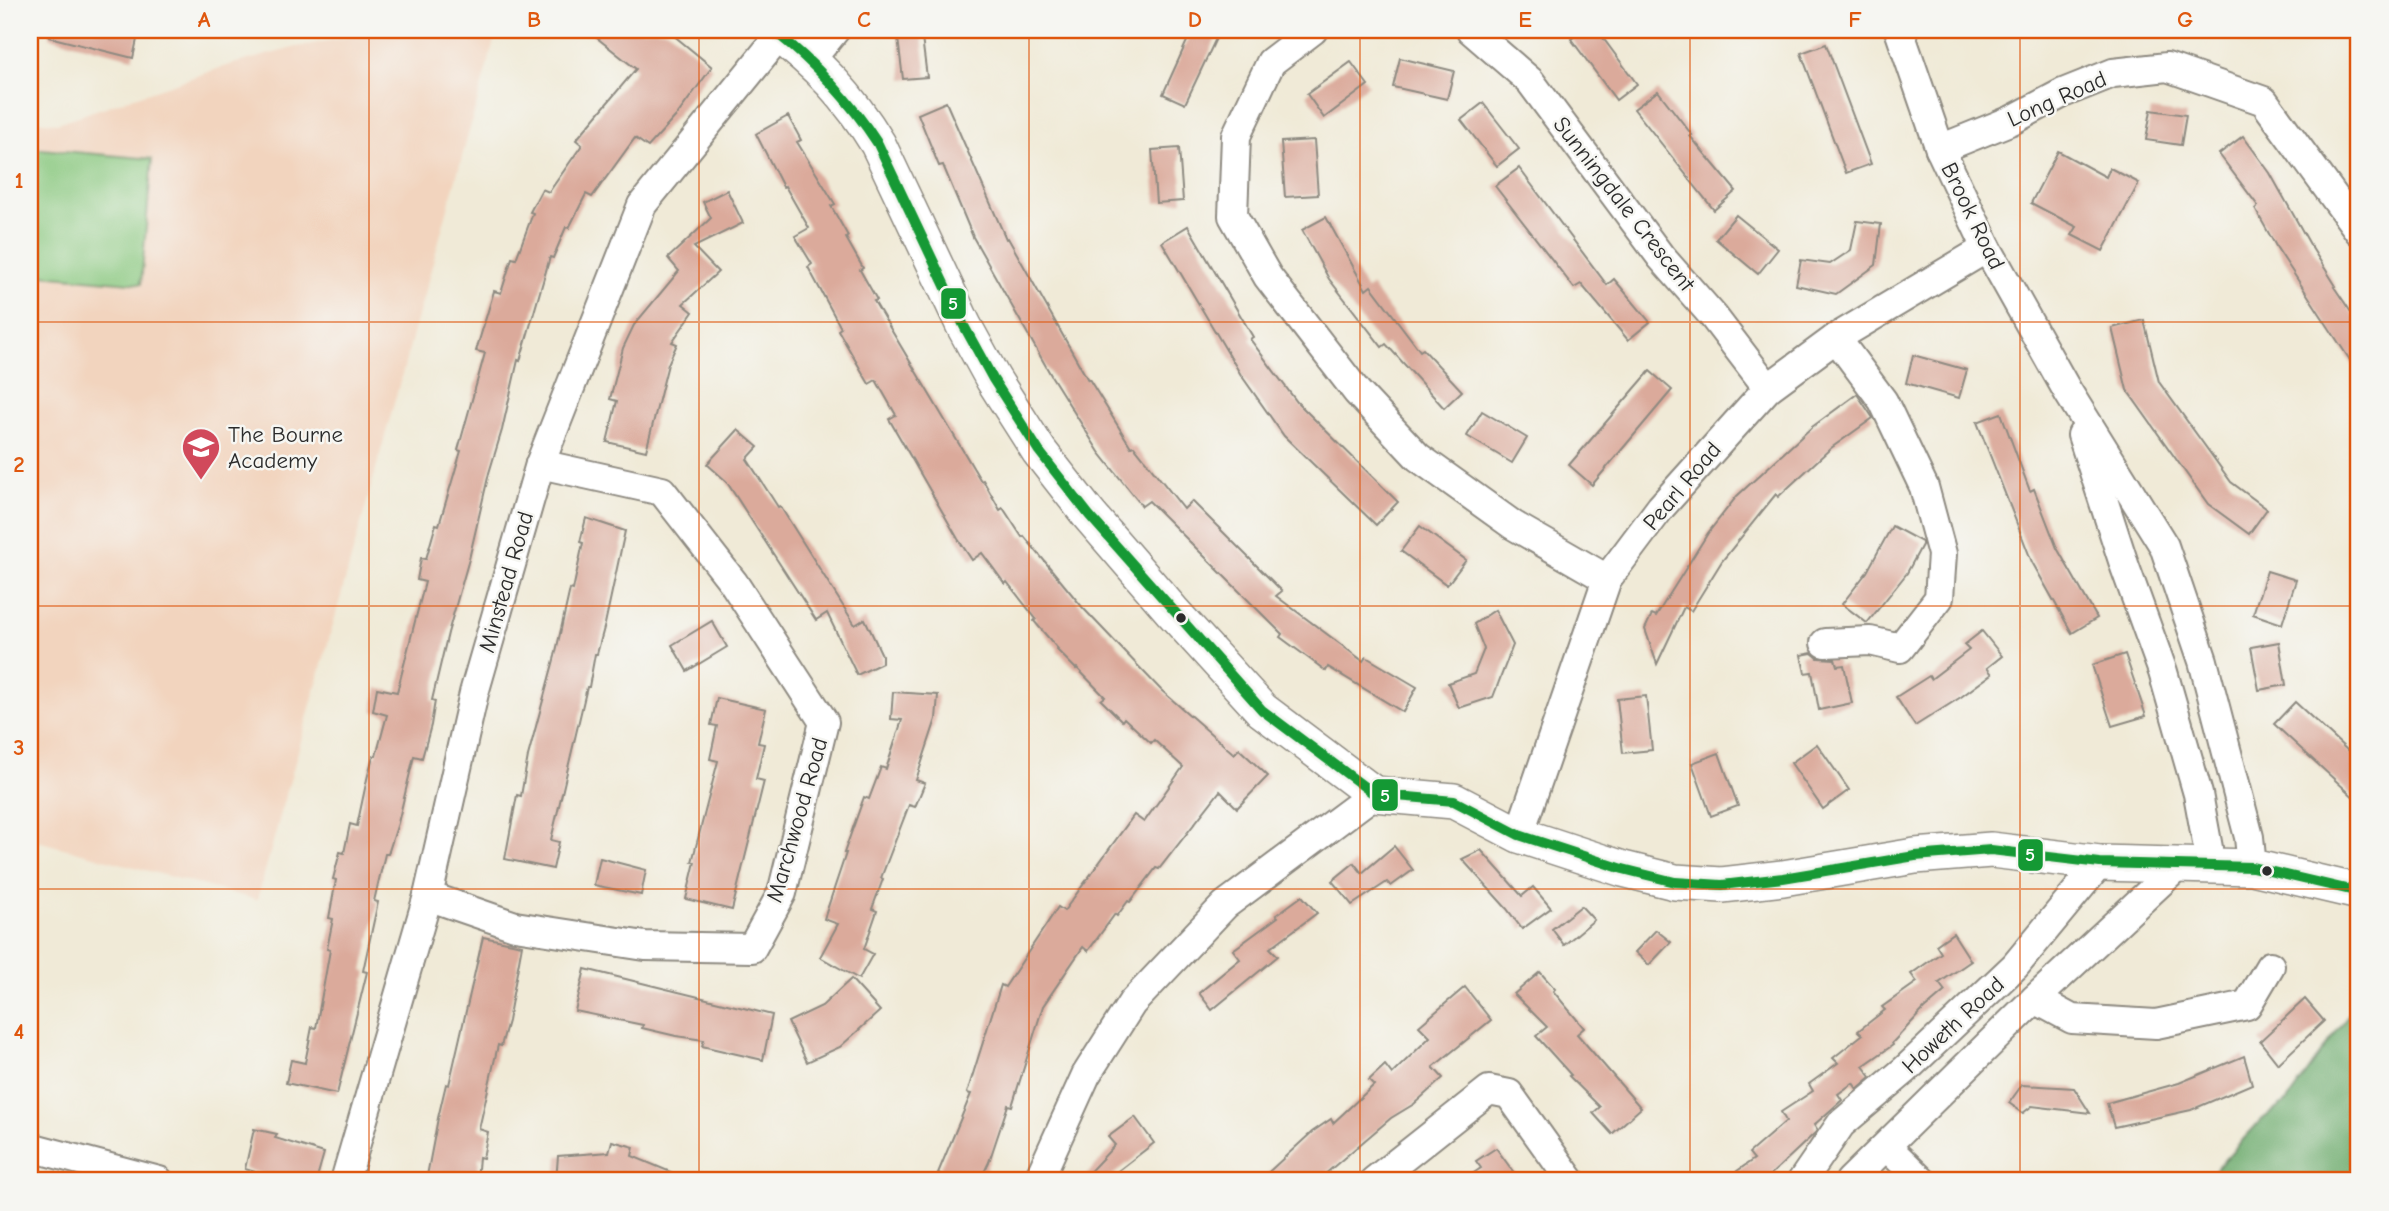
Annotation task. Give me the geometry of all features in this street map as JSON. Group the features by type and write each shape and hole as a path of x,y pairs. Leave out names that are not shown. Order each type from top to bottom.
{"street":[{"path":"811,59 835,30"},
{"path":"1313,30 1271,62 1236,135 1233,216 1268,278 1357,392 1418,457 1513,525 1608,579"},
{"name":"Sunningdale Crescent","path":"1471,30 1530,82 1661,257 1713,316 1768,388"},
{"name":"Brook Road","path":"1899,30 1940,149 1987,248 2068,392 2164,546 2203,661 2249,837 2252,867"},
{"path":"777,32 811,59 849,99 878,144 964,326 993,379 1040,451 1089,515 1262,710 1374,794 1454,801 1519,835 1623,869 1675,882 1710,884 1783,878 1915,856 1991,850 2100,863 2252,867 2359,892"},
{"name":"Minstead Road","path":"345,1181 428,897 474,693 540,464 642,205 777,32"},
{"name":"Long Road","path":"1940,149 2012,120 2063,93 2113,72 2167,67 2264,101 2355,214"},
{"name":"Pearl Road","path":"1519,835 1608,579 1661,507 1768,388 1836,338 1987,248"},
{"path":"1825,643 1870,641 1900,648 1939,598 1942,554 1924,487 1883,401 1836,338"},
{"name":"Brook Road","path":"2068,392 2120,555 2166,684 2198,794 2208,848 2193,866"},
{"name":"Marchwood Road","path":"428,897 514,926 645,946 752,948 782,893 824,722 733,582 662,491 540,464"},
{"path":"1038,1181 1086,1075 1132,1003 1225,905 1374,794"},
{"name":"Howeth Road","path":"1801,1181 1841,1124 1905,1070 2015,966 2100,863"},
{"name":"Howeth Road","path":"1850,1181 2035,999 2193,866"},
{"name":"Howeth Road","path":"2035,999 2072,1019 2156,1024 2247,1005 2270,967"},
{"path":"1374,1181 1489,1090 1509,1094 1571,1181"},
{"path":"30,1147 159,1181"},
{"path":"1887,1147 1922,1181"}],"shaded area":[{"name":"The Bourne Academy","path":"385,30 497,30 257,900 30,839 30,121 58,123 229,65 297,47"}],"green space":[{"path":"30,148 152,159 141,284 30,274"},
{"path":"2356,1004 2359,1006 2359,1181 2205,1181 2260,1121 2287,1101"}],"building":[{"path":"50,30 139,30 133,58 49,37"},
{"path":"587,30 667,30 712,67 677,115 648,147 635,138 592,197 586,194 569,228 566,227 553,258 550,257 520,361 518,360 448,633 422,758 414,756 398,823 388,854 385,854 374,901 378,902 363,971 367,972 337,1094 286,1083 291,1060 305,1063 312,1027 316,1028 330,950 327,949 333,919 329,918 336,880 333,879 340,852 344,853 350,824 357,826 373,756 376,756 387,715 373,711 377,688 397,692 425,582 417,580 421,558 426,559 436,524 439,525 461,451 458,450 485,353 476,351 494,291 501,293 512,258 516,259 533,213 530,212 542,189 549,192 582,145 576,140 636,69"},
{"path":"897,30 921,30 927,77 903,79"},
{"path":"1192,30 1220,30 1185,104 1163,94"},
{"path":"1584,30 1597,30 1637,84 1616,100 1571,39"},
{"path":"1826,44 1871,164 1846,173 1801,53"},
{"path":"1400,58 1454,71 1447,99 1393,87"},
{"path":"1351,62 1368,85 1324,118 1307,94"},
{"path":"1658,91 1692,135 1690,136 1736,191 1714,210 1634,109"},
{"path":"946,102 1006,239 1008,238 1088,380 1131,447 1134,446 1184,509 1192,501 1282,591 1276,596 1363,661 1366,657 1417,687 1403,712 1328,667 1326,671 1280,637 1282,634 1149,501 1142,506 1099,452 1052,377 973,237 943,165 939,166 918,114"},
{"path":"1483,103 1519,149 1497,166 1461,120"},
{"path":"2151,110 2186,115 2181,145 2146,140"},
{"path":"788,116 801,140 797,142 835,204 831,206 863,268 860,270 877,300 874,301 1000,510 1003,508 1022,537 1024,536 1083,608 1161,690 1234,754 1239,749 1268,776 1237,808 1220,791 1159,869 1156,868 1130,902 1128,901 1117,916 1115,914 1088,951 1083,947 1043,1006 1012,1106 1008,1105 980,1181 954,1181 938,1173 971,1094 967,1093 1001,985 1005,987 1058,907 1064,911 1134,815 1144,822 1183,767 1154,740 1151,743 1124,718 1122,721 1101,700 1105,697 1057,650 1034,621 1036,619 982,553 972,560 958,539 889,419 896,415 876,380 869,384 838,330 841,328 808,267 812,264 795,236 809,228 785,186 783,187 756,134"},
{"path":"2243,136 2270,173 2336,286 2334,287 2359,324 2359,374 2277,248 2255,209 2258,206 2219,154"},
{"path":"1314,140 1318,195 1285,197 1281,142"},
{"path":"1179,148 1183,201 1156,203 1152,150"},
{"path":"2058,151 2106,177 2110,168 2139,183 2103,251 2072,235 2077,227 2031,203"},
{"path":"1519,168 1607,285 1614,279 1650,322 1628,340 1581,284 1574,288 1495,186"},
{"path":"727,190 743,223 694,247 718,272 683,304 693,312 672,342 677,344 668,364 646,451 607,442 617,401 610,399 623,348 634,325 679,271 668,258 711,218 703,202"},
{"path":"1736,215 1778,249 1758,274 1716,239"},
{"path":"1326,217 1366,290 1371,286 1420,351 1423,349 1462,391 1444,408 1386,344 1382,347 1329,279 1302,230"},
{"path":"1857,221 1881,224 1876,265 1836,294 1796,285 1801,260 1830,264 1851,250"},
{"path":"1188,226 1253,337 1250,339 1297,402 1398,502 1376,525 1284,436 1241,375 1162,242"},
{"path":"2144,320 2159,382 2231,482 2267,509 2249,534 2208,504 2127,390 2112,328"},
{"path":"1913,355 1967,370 1959,398 1906,383"},
{"path":"1650,371 1672,390 1592,485 1569,465"},
{"path":"1857,394 1873,418 1831,448 1778,497 1776,494 1722,561 1691,611 1684,607 1657,664 1645,629 1652,614 1656,616 1708,533 1737,496 1812,427"},
{"path":"1482,411 1527,438 1512,463 1467,436"},
{"path":"2001,413 2030,491 2034,489 2057,548 2097,618 2072,633 2032,562 1977,422"},
{"path":"738,430 758,447 747,459 855,625 865,619 882,655 882,663 857,675 827,613 816,620 726,481 707,464"},
{"path":"586,518 625,531 605,624 595,654 551,840 559,842 553,869 505,859 517,795 521,796 528,756 570,589 573,590"},
{"path":"1420,526 1466,560 1447,585 1401,551"},
{"path":"1892,526 1922,542 1922,545 1907,573 1867,623 1842,604 1867,572"},
{"path":"2267,571 2296,580 2282,624 2253,614"},
{"path":"1495,610 1513,645 1493,697 1459,708 1448,683 1474,674 1484,649 1474,624"},
{"path":"712,621 727,647 687,671 672,645"},
{"path":"1982,631 2002,656 1987,668 1992,674 1915,726 1896,697 1929,676 1931,679 1969,650 1964,645"},
{"path":"2279,642 2286,685 2259,690 2251,647"},
{"path":"1812,653 1818,658 1835,659 1837,666 1844,665 1852,703 1819,710 1812,672 1805,673 1801,655"},
{"path":"2125,654 2146,716 2112,726 2092,665"},
{"path":"893,692 938,695 936,719 916,780 925,783 915,807 909,805 881,878 883,879 872,909 877,911 864,949 873,954 859,979 820,957 838,924 824,919 864,797 869,799 881,767 886,769 902,720 891,719"},
{"path":"1646,696 1652,750 1623,753 1617,699"},
{"path":"717,698 766,709 758,743 764,744 756,779 764,781 732,910 686,899 695,862 692,862 718,761 710,759 717,726 711,725"},
{"path":"2295,702 2359,761 2359,802 2274,724"},
{"path":"1817,744 1849,790 1823,809 1791,763"},
{"path":"1719,753 1738,806 1711,816 1692,763"},
{"path":"1394,846 1413,870 1391,886 1387,882 1352,905 1332,881 1354,863 1362,873"},
{"path":"1481,850 1522,896 1533,887 1551,908 1522,929 1462,859"},
{"path":"600,858 646,870 641,895 594,885"},
{"path":"1302,896 1317,913 1270,948 1278,956 1212,1010 1199,993 1240,959 1233,950"},
{"path":"1581,906 1594,920 1564,945 1552,929"},
{"path":"1656,930 1671,942 1649,965 1635,952"},
{"path":"1953,933 1971,961 1939,983 1945,991 1924,1009 1893,1045 1863,1066 1871,1077 1857,1089 1853,1083 1838,1094 1842,1100 1814,1125 1817,1130 1815,1133 1764,1181 1723,1181 1754,1159 1749,1153 1786,1121 1781,1112 1813,1091 1809,1084 1838,1063 1833,1058 1862,1035 1858,1031 1885,1010 1882,1007 1917,982 1911,974 1941,953 1936,945"},
{"path":"483,937 522,945 508,1021 501,1046 498,1045 479,1129 488,1132 483,1158 479,1157 477,1181 426,1181 438,1118 446,1084 449,1085"},
{"path":"585,969 772,1015 763,1060 702,1046 704,1040 676,1036 642,1028 643,1025 575,1011"},
{"path":"1540,972 1584,1028 1577,1034 1641,1108 1612,1134 1593,1113 1600,1107 1569,1076 1571,1075 1536,1036 1547,1027 1514,994"},
{"path":"851,979 880,1011 840,1047 807,1062 788,1022 822,1006"},
{"path":"1465,987 1491,1020 1433,1067 1443,1078 1317,1181 1259,1181 1312,1132 1331,1119 1333,1123 1374,1085 1369,1080 1385,1065 1392,1074 1430,1037 1419,1026"},
{"path":"2305,999 2324,1021 2278,1064 2260,1041"},
{"path":"2244,1056 2252,1084 2191,1110 2114,1127 2107,1103 2179,1083"},
{"path":"2022,1085 2074,1088 2090,1113 2032,1106 2023,1113 2009,1103"},
{"path":"1135,1117 1154,1143 1105,1181 1081,1181 1115,1145 1108,1137"},
{"path":"254,1129 277,1134 275,1138 324,1153 316,1181 288,1181 245,1169"},
{"path":"612,1141 634,1147 632,1156 692,1181 556,1181 558,1156 609,1152"},
{"path":"1496,1148 1520,1181 1462,1181 1481,1168 1476,1161"}],"transit line":[{"name":"5","path":"773,30 830,82 878,144 964,326 993,379 1039,451 1089,515 1262,710 1374,794 1454,801 1519,835 1623,869 1675,882 1722,885 1783,878 1915,856 1991,850 2100,863 2252,867 2359,892"}],"place":[{"name":"The Bourne Academy","path":"201,481"}]}
